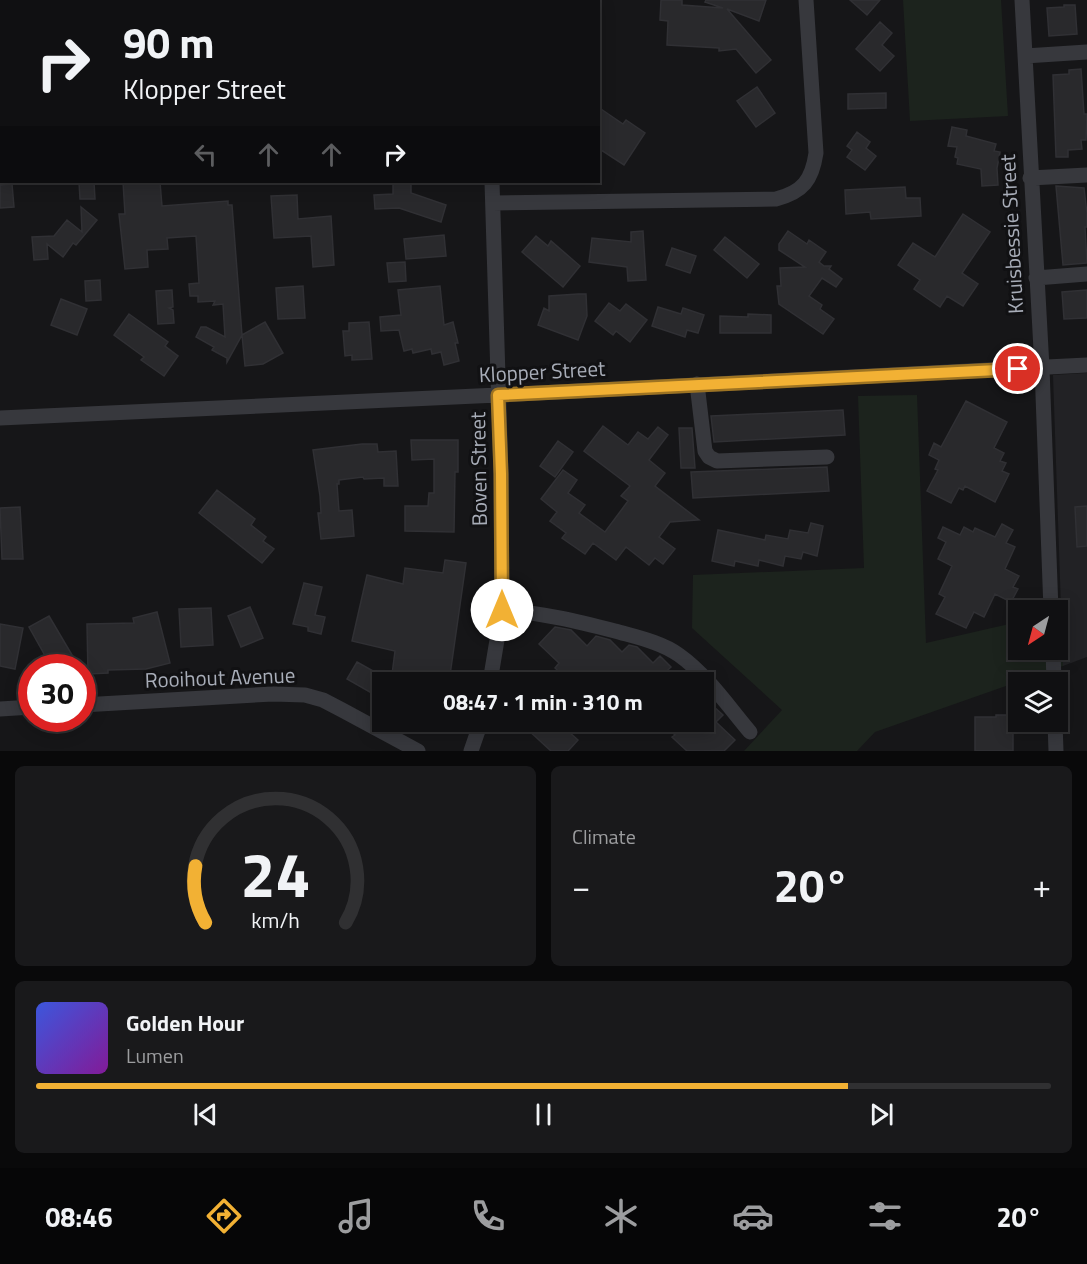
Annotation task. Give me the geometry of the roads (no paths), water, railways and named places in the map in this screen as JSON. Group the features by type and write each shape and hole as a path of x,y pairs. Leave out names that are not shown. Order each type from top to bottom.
{"street":[{"path":"493,203 734,201 776,199 796,192 802,188 813,172 816,153 806,0"},
{"name":"Kruisbessie Street","path":"1022,0 1042,368 1051,600"},
{"path":"1025,56 1087,52"},
{"path":"1030,178 1087,175"},
{"name":"Boven Street","path":"492,183 501,474 502,610 492,672"},
{"path":"1036,278 1087,274"},
{"name":"Klopper Street","path":"0,418 1087,365"},
{"path":"697,384 705,451 709,457 717,461 827,457"},
{"path":"502,610 542,613 633,636 666,648 679,655 700,674 750,732"},
{"name":"Rooihout Avenue","path":"96,704 273,694 305,695 323,700 418,751"},
{"path":"0,709 18,708"},
{"path":"471,751 478,732"},
{"path":"1055,732 1056,751"}]}
